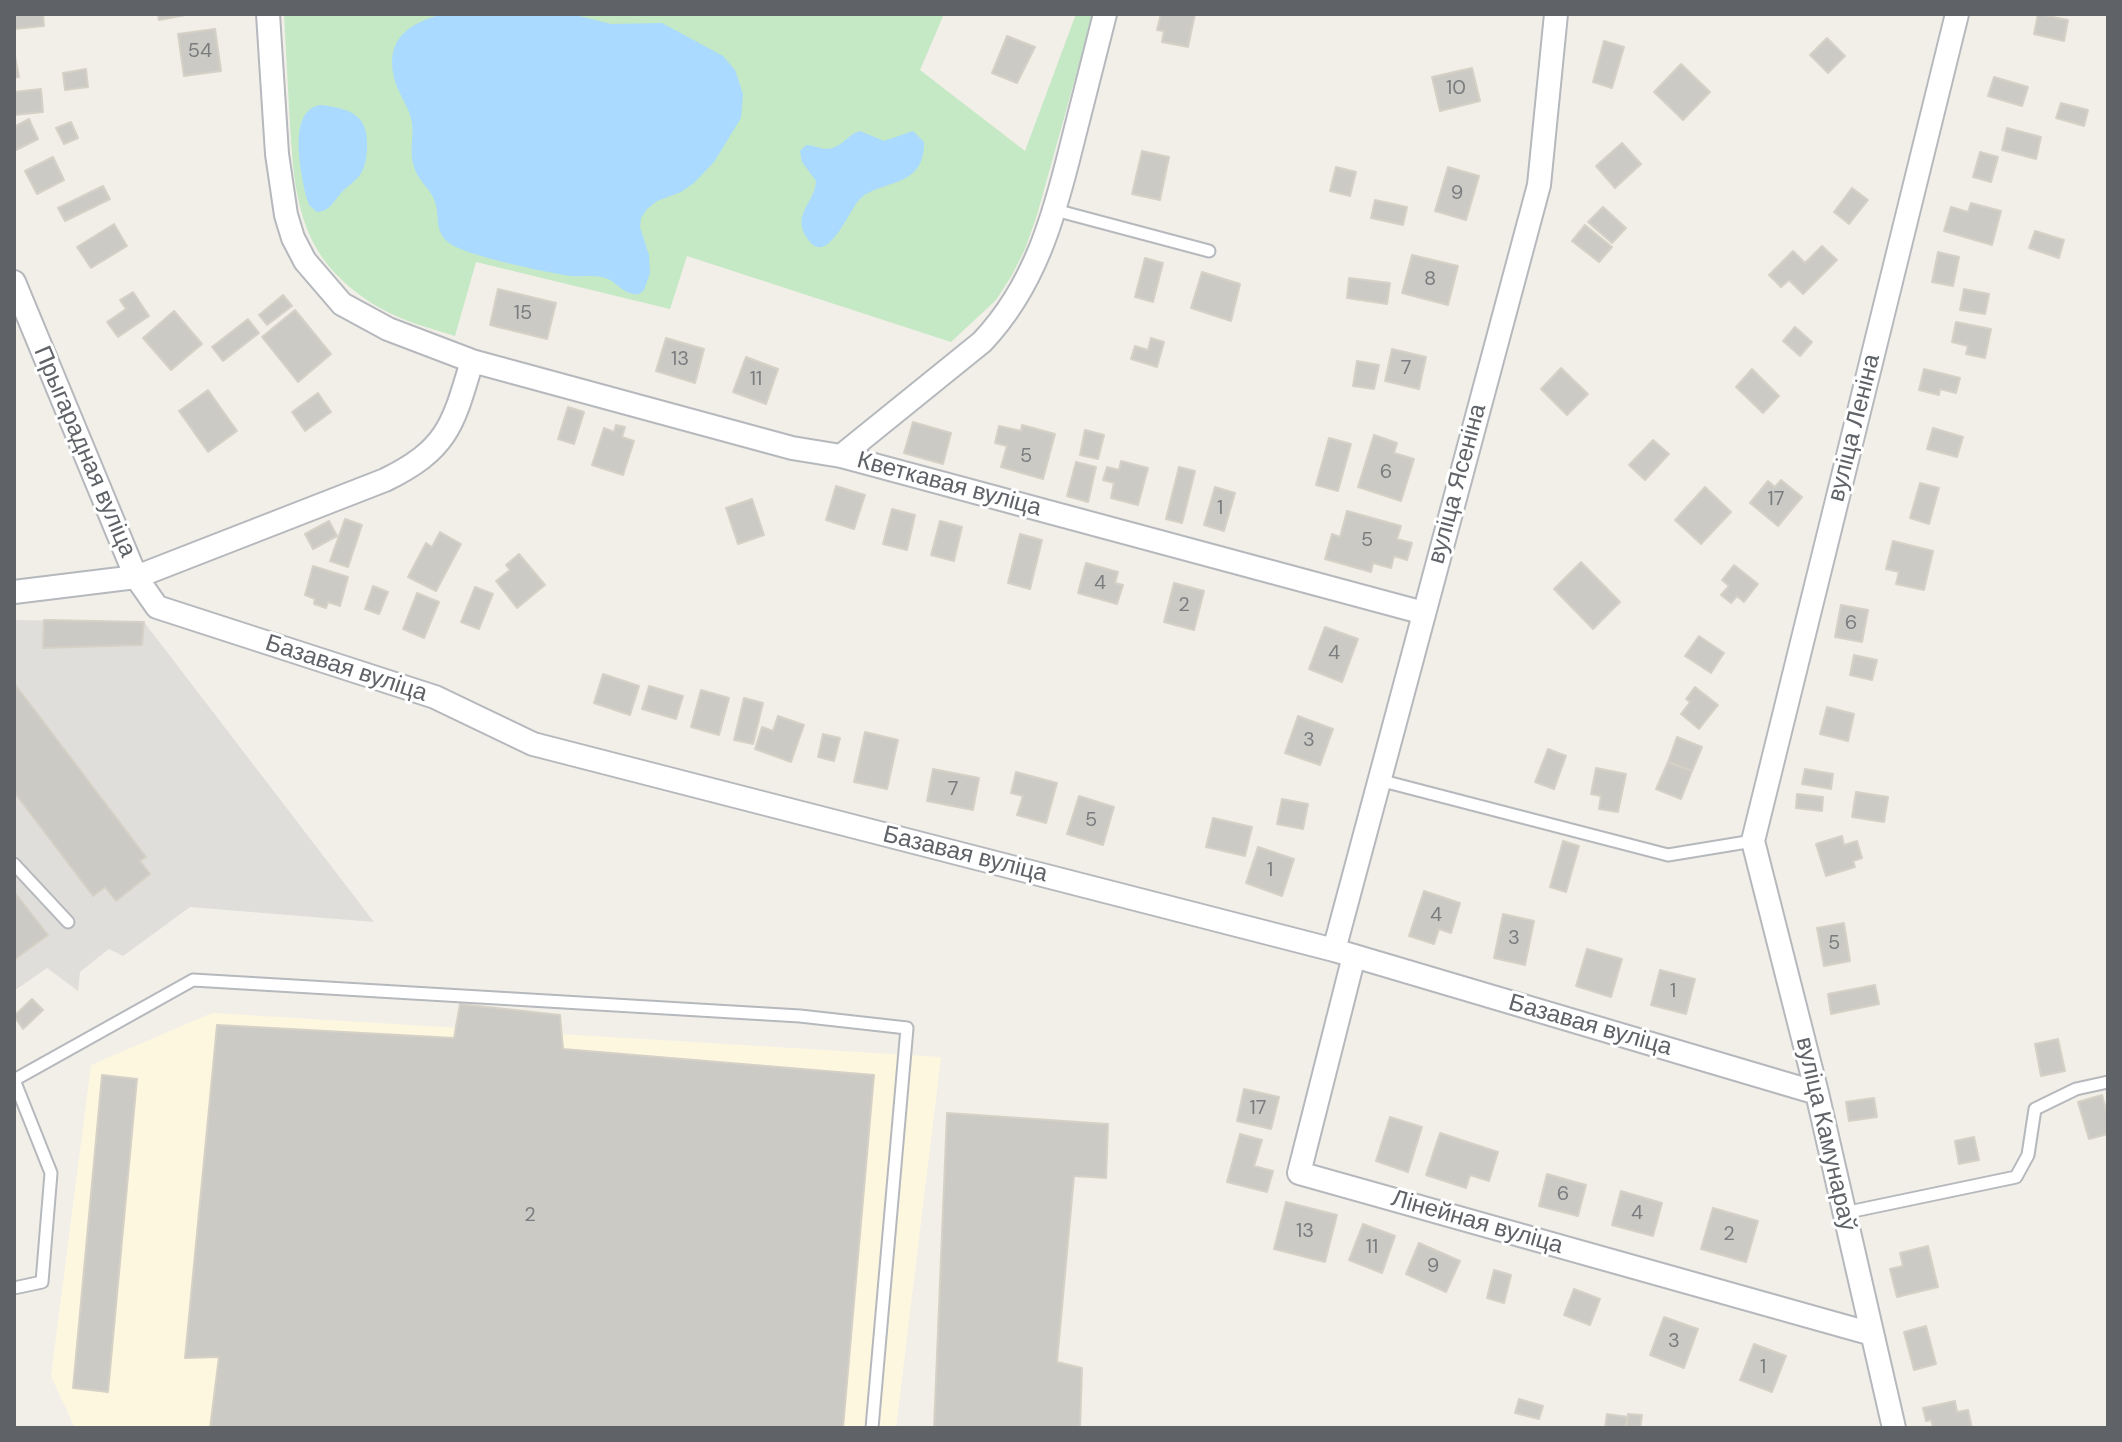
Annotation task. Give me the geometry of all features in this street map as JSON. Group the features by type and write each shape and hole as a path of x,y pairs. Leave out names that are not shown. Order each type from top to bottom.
{"street":[{"name":"Кветкавая вуліца","path":"268,14 281,186 293,238 322,284 342,304 366,319 472,361 792,448 841,456 1424,613"},
{"path":"841,456 961,360 1003,321 1035,265 1055,210 1105,14"},
{"name":"вуліца Ясеніна","path":"1344,953 1379,780 1539,185 1556,14"},
{"name":"вуліца Леніна","path":"1753,841 1957,14"},
{"name":"Прыгарадная вуліца","path":"14,282 136,577"},
{"path":"14,592 136,577 407,469 428,454 455,417 472,361"},
{"name":"Базавая вуліца","path":"136,577 157,607 435,697 533,744 1344,953 1817,1093"},
{"name":"вуліца Камунараў","path":"1753,841 1817,1093 1894,1428"},
{"name":"Лінейная вуліца","path":"1344,953 1299,1173 1872,1334"}],"lane":[{"path":"1055,210 1209,251"},
{"path":"1379,780 1668,855 1753,841"},
{"path":"14,864 68,922"},
{"path":"14,1288 42,1282 51,1173 14,1080 193,980 800,1016 907,1028 872,1428"},
{"path":"1843,1213 2016,1177 2028,1155 2035,1109 2076,1089 2108,1082"}],"shaded area":[{"path":"14,620 144,622 374,922 190,907 123,956 109,949 80,972 78,991 47,968 14,991"},
{"path":"212,1013 941,1057 896,1428 75,1428 51,1376 91,1065"}],"green space":[{"path":"284,14 944,14 920,70 1025,151 1076,14 1093,14 1025,249 996,300 951,342 687,256 670,309 476,262 455,336 389,313 354,290 334,272 308,230 300,207 292,155"}],"water":[{"path":"443,14 571,14 611,24 662,23 723,56 735,70 743,94 741,118 714,162 694,183 681,192 657,201 641,218 640,227 649,255 650,273 644,290 639,294 629,293 602,277 571,276 487,258 456,247 444,237 439,228 434,198 414,166 411,117 396,83 392,63 393,52 403,34 420,22"},
{"path":"320,105 354,114 364,125 367,148 360,175 328,208 317,212 309,205 306,196 299,143 303,118"},
{"path":"860,131 884,141 913,131 924,142 922,157 910,175 860,199 830,242 822,247 815,246 807,238 802,222 816,181 802,162 800,151 806,145 832,148"}],"building":[{"path":"14,14 43,14 44,26 14,29"},
{"path":"158,14 191,14 159,20"},
{"path":"1161,14 1195,14 1188,47 1162,42 1164,31 1157,30"},
{"path":"2038,14 2068,20 2064,41 2034,34"},
{"path":"215,29 221,71 184,76 178,34"},
{"path":"1007,36 1035,47 1017,83 992,73"},
{"path":"1827,38 1845,56 1828,73 1810,55"},
{"path":"1604,41 1624,47 1612,88 1593,82"},
{"path":"14,51 19,77 14,78"},
{"path":"1681,64 1710,92 1683,120 1654,92"},
{"path":"1472,68 1480,101 1440,111 1432,77"},
{"path":"86,69 88,87 65,90 63,73"},
{"path":"1994,77 2028,87 2022,106 1988,96"},
{"path":"41,89 43,112 14,115 14,92"},
{"path":"2061,103 2088,110 2084,126 2056,118"},
{"path":"29,119 38,139 14,151 14,127"},
{"path":"71,122 78,138 64,144 56,128"},
{"path":"2007,128 2041,137 2036,159 2002,150"},
{"path":"1622,143 1641,164 1615,188 1596,166"},
{"path":"1142,151 1169,157 1160,200 1132,194"},
{"path":"1980,152 1998,157 1991,182 1973,177"},
{"path":"53,157 64,180 37,194 25,171"},
{"path":"1336,167 1356,172 1350,196 1330,191"},
{"path":"1448,167 1479,176 1466,220 1435,211"},
{"path":"103,186 110,199 65,221 58,208"},
{"path":"1852,188 1868,200 1849,224 1834,212"},
{"path":"1375,200 1407,207 1403,225 1371,218"},
{"path":"1971,203 2001,211 1992,245 1944,231 1951,207 1968,212"},
{"path":"1603,207 1626,228 1612,243 1588,222"},
{"path":"114,224 127,246 91,268 77,247"},
{"path":"1585,225 1612,247 1599,262 1572,241"},
{"path":"2035,231 2064,240 2059,258 2029,248"},
{"path":"1822,246 1837,260 1803,294 1789,280 1781,287 1769,275 1793,251 1805,263"},
{"path":"1938,252 1959,257 1953,286 1932,282"},
{"path":"1412,255 1458,266 1448,305 1402,293"},
{"path":"1145,258 1163,263 1153,302 1135,297"},
{"path":"1202,272 1240,284 1231,321 1191,308"},
{"path":"1349,278 1390,283 1387,304 1347,298"},
{"path":"498,289 556,303 547,339 490,325"},
{"path":"1964,289 1989,294 1985,314 1960,310"},
{"path":"133,292 149,316 118,337 107,322 126,309 120,300"},
{"path":"283,295 292,306 267,325 259,315"},
{"path":"295,310 331,354 298,382 262,337"},
{"path":"174,311 202,344 171,370 143,338"},
{"path":"248,319 259,333 223,361 212,347"},
{"path":"1956,322 1991,329 1985,358 1966,354 1968,346 1952,342"},
{"path":"1795,327 1812,342 1800,356 1783,341"},
{"path":"666,338 704,349 695,383 656,371"},
{"path":"1151,338 1164,342 1157,367 1131,359 1135,346 1148,350"},
{"path":"1392,349 1426,357 1419,389 1385,381"},
{"path":"746,357 778,369 766,404 733,392"},
{"path":"1357,361 1379,365 1374,389 1353,386"},
{"path":"1561,368 1588,394 1567,415 1541,389"},
{"path":"1752,369 1779,396 1763,413 1736,387"},
{"path":"1924,369 1960,378 1956,393 1940,389 1939,395 1919,390"},
{"path":"208,390 237,431 208,452 179,411"},
{"path":"318,393 331,412 305,431 292,412"},
{"path":"568,407 584,412 574,444 558,439"},
{"path":"913,422 951,433 943,464 904,453"},
{"path":"616,425 625,427 622,437 634,441 623,475 592,465 604,428 614,432"},
{"path":"1022,425 1055,434 1043,479 1001,467 1007,446 995,443 999,426 1021,431"},
{"path":"1933,428 1963,437 1957,457 1927,449"},
{"path":"1085,430 1104,435 1098,459 1080,455"},
{"path":"1374,435 1397,443 1394,453 1414,459 1401,501 1358,487"},
{"path":"1329,438 1351,444 1338,491 1316,485"},
{"path":"1653,440 1669,454 1645,480 1629,465"},
{"path":"1121,461 1148,468 1138,505 1111,498 1114,483 1103,480 1107,467 1119,470"},
{"path":"1076,462 1096,467 1088,502 1067,496"},
{"path":"1179,467 1195,471 1182,523 1166,519"},
{"path":"1781,480 1802,497 1778,526 1750,503 1768,481 1775,487"},
{"path":"1920,483 1939,488 1929,524 1910,518"},
{"path":"836,486 865,495 854,529 826,520"},
{"path":"1215,487 1235,493 1224,531 1204,525"},
{"path":"1705,487 1731,512 1701,544 1675,520"},
{"path":"752,499 764,535 738,544 726,508"},
{"path":"892,509 915,515 907,550 883,544"},
{"path":"1347,511 1401,526 1397,539 1412,543 1407,560 1394,556 1391,568 1373,563 1371,572 1325,559 1332,534 1340,537"},
{"path":"345,519 362,525 348,567 330,561"},
{"path":"329,521 337,536 313,549 305,534"},
{"path":"940,521 962,527 954,561 931,555"},
{"path":"440,532 461,544 436,591 408,577 426,543 432,547"},
{"path":"1020,534 1042,540 1030,589 1008,583"},
{"path":"1893,541 1933,551 1924,590 1896,584 1899,572 1886,569"},
{"path":"519,554 545,585 517,608 496,581 510,570 506,565"},
{"path":"1581,562 1620,602 1593,629 1554,589"},
{"path":"1086,563 1118,572 1115,583 1123,585 1117,604 1078,593"},
{"path":"1734,565 1758,584 1744,602 1737,596 1731,603 1721,595 1729,586 1722,580"},
{"path":"313,566 348,577 340,606 328,602 326,608 314,604 315,599 305,595"},
{"path":"1174,583 1204,591 1194,630 1164,622"},
{"path":"373,586 388,592 379,614 365,609"},
{"path":"475,587 493,594 479,629 461,622"},
{"path":"417,593 439,602 424,638 403,629"},
{"path":"1841,605 1868,610 1862,642 1835,637"},
{"path":"44,620 144,622 142,645 43,648"},
{"path":"1325,627 1358,639 1342,682 1309,669"},
{"path":"1699,636 1724,653 1711,673 1685,656"},
{"path":"1854,655 1877,660 1872,680 1850,675"},
{"path":"603,674 639,686 630,715 594,703"},
{"path":"14,683 146,857 140,861 150,874 116,901 105,887 93,896 14,792"},
{"path":"649,686 683,696 676,719 642,709"},
{"path":"1695,687 1718,705 1699,729 1681,714 1690,702 1686,699"},
{"path":"701,690 729,698 719,735 691,727"},
{"path":"744,698 763,703 753,744 734,740"},
{"path":"1827,707 1854,714 1848,741 1820,734"},
{"path":"778,716 804,725 791,762 755,749 762,727 773,731"},
{"path":"1298,716 1333,729 1320,765 1285,753"},
{"path":"865,732 898,740 887,789 854,782"},
{"path":"823,734 840,738 834,761 818,757"},
{"path":"1677,737 1702,747 1692,771 1668,762"},
{"path":"1548,749 1566,756 1554,789 1535,782"},
{"path":"1668,762 1692,771 1681,799 1656,789"},
{"path":"1596,768 1626,774 1618,812 1599,809 1601,796 1591,794"},
{"path":"933,769 979,778 973,810 927,801"},
{"path":"1805,769 1833,774 1831,789 1802,784"},
{"path":"1016,772 1057,783 1046,823 1017,815 1023,796 1011,793"},
{"path":"1856,792 1888,797 1884,822 1852,817"},
{"path":"1797,794 1823,797 1822,811 1796,808"},
{"path":"1079,796 1114,807 1103,845 1067,834"},
{"path":"1282,799 1308,804 1303,829 1277,824"},
{"path":"1213,818 1252,827 1245,856 1206,847"},
{"path":"1842,836 1844,845 1857,841 1862,858 1853,861 1855,867 1826,876 1816,844"},
{"path":"1563,841 1579,846 1566,892 1550,887"},
{"path":"1258,847 1294,859 1282,896 1246,883"},
{"path":"1424,891 1460,903 1451,933 1439,929 1434,944 1409,936"},
{"path":"16,894 48,935 14,960 14,896"},
{"path":"1503,914 1534,921 1525,965 1494,958"},
{"path":"1844,923 1850,961 1824,966 1817,928"},
{"path":"1587,949 1622,959 1611,997 1576,986"},
{"path":"1660,970 1695,979 1686,1014 1651,1005"},
{"path":"1875,985 1879,1004 1831,1014 1828,994"},
{"path":"32,999 43,1010 23,1029 14,1016"},
{"path":"460,1004 560,1015 563,1049 874,1075 843,1428 210,1428 219,1357 185,1358 217,1025 454,1038"},
{"path":"2058,1039 2065,1071 2041,1076 2035,1044"},
{"path":"102,1075 137,1079 108,1392 73,1388"},
{"path":"1244,1089 1279,1097 1271,1129 1237,1121"},
{"path":"2102,1095 2108,1116 2108,1134 2089,1139 2078,1102"},
{"path":"1874,1098 1877,1117 1849,1121 1846,1102"},
{"path":"947,1113 1108,1124 1106,1178 1074,1176 1057,1362 1082,1368 1080,1428 934,1428"},
{"path":"1390,1117 1422,1127 1408,1172 1376,1161"},
{"path":"1440,1133 1498,1152 1489,1181 1470,1175 1466,1188 1426,1175"},
{"path":"1240,1134 1262,1140 1254,1166 1273,1171 1267,1192 1227,1182"},
{"path":"1974,1137 1979,1160 1959,1164 1955,1141"},
{"path":"1547,1174 1586,1185 1578,1216 1539,1206"},
{"path":"1621,1191 1662,1203 1653,1236 1612,1225"},
{"path":"1286,1202 1337,1215 1325,1262 1274,1249"},
{"path":"1713,1208 1758,1221 1746,1262 1701,1249"},
{"path":"1363,1224 1395,1236 1382,1273 1349,1260"},
{"path":"1419,1243 1460,1261 1446,1292 1406,1274"},
{"path":"1928,1246 1938,1287 1897,1297 1890,1269 1903,1266 1900,1253"},
{"path":"1494,1270 1511,1275 1504,1303 1487,1298"},
{"path":"1574,1289 1600,1299 1590,1325 1564,1315"},
{"path":"1664,1317 1698,1329 1684,1368 1650,1355"},
{"path":"1926,1326 1936,1364 1914,1370 1904,1332"},
{"path":"1754,1344 1786,1356 1772,1392 1740,1380"},
{"path":"1519,1399 1543,1406 1539,1419 1515,1413"},
{"path":"1955,1401 1957,1412 1968,1410 1972,1428 1933,1428 1931,1420 1926,1421 1923,1408"},
{"path":"1607,1414 1628,1417 1626,1428 1605,1428"},
{"path":"1628,1414 1642,1415 1640,1428 1626,1428"}]}
